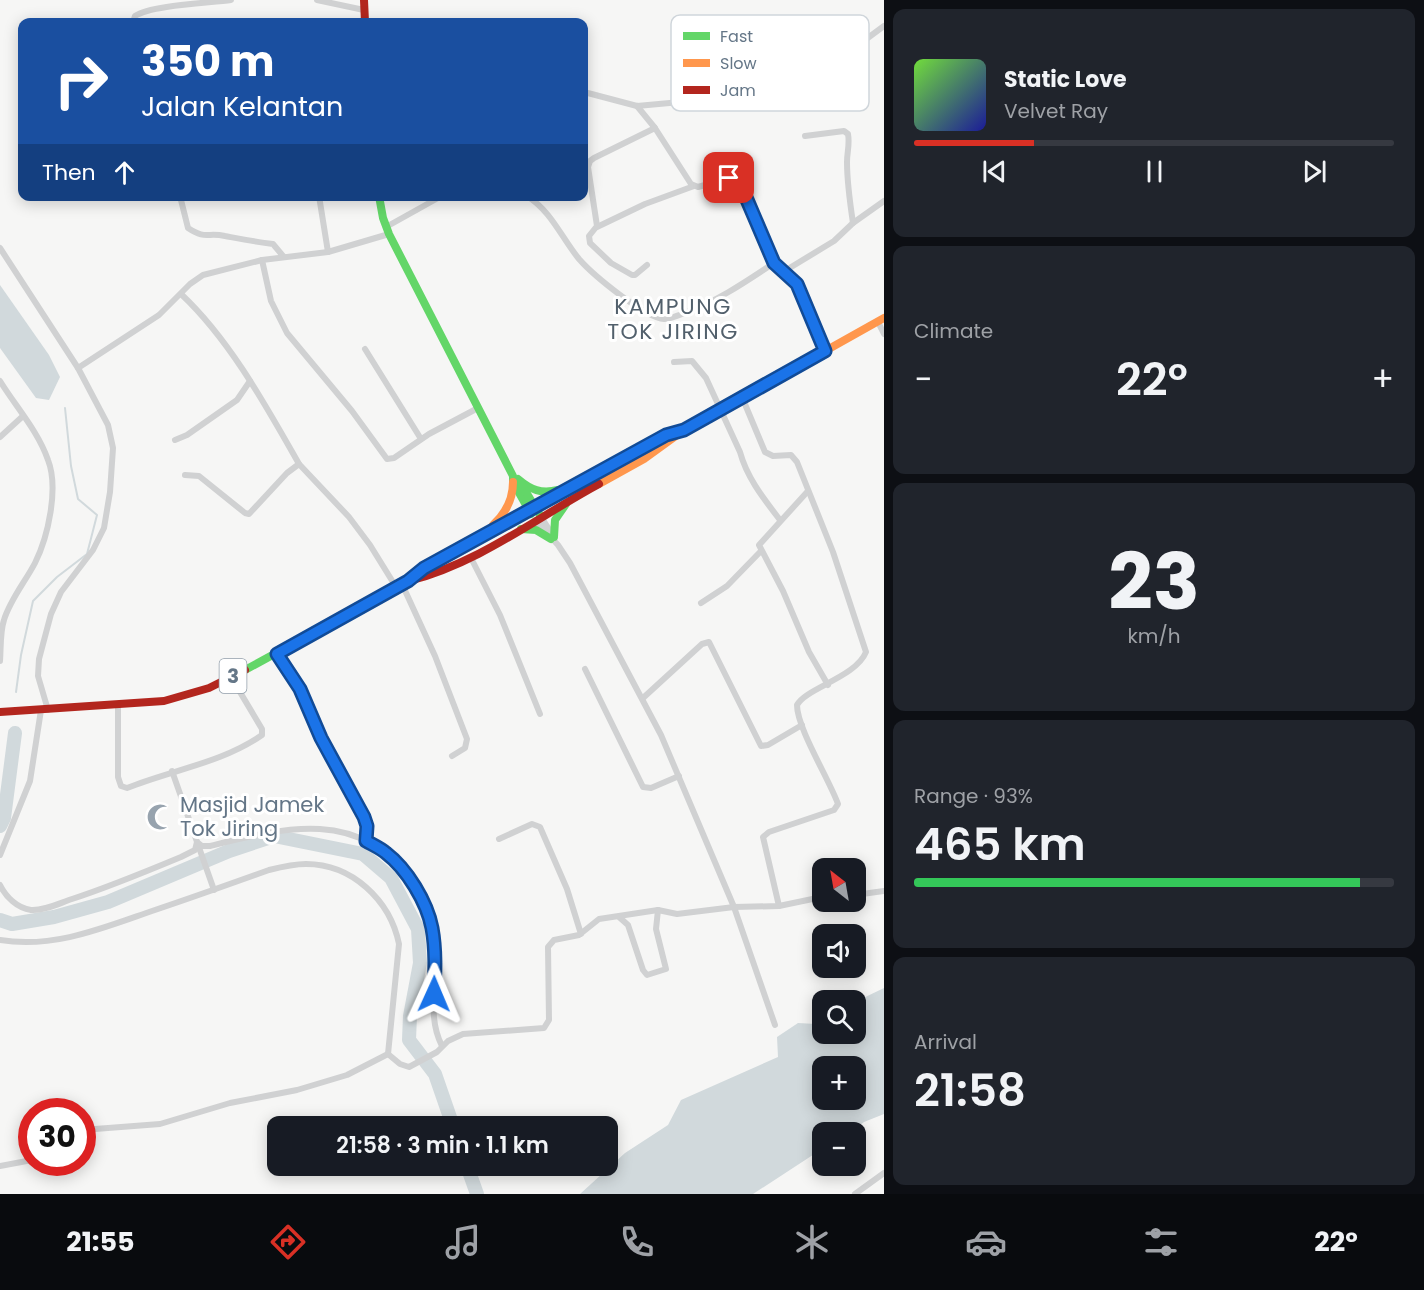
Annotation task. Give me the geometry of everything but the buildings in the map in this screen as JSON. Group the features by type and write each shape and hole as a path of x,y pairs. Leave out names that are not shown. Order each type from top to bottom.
{"main road":[{"path":"364,0 365,18"},
{"path":"380,201 387,230 515,479 538,518"},
{"name":"3","path":"402,584 432,576 471,558 623,470 671,441 684,430 881,320"},
{"name":"3","path":"0,712 164,701 209,688 277,654 531,508 666,435 684,430"},
{"path":"515,479 540,493 582,481"},
{"path":"480,537 507,511 515,479"},
{"path":"519,530 536,531 553,539 555,520 570,499"}],"street":[{"path":"134,18 141,12 231,0"},
{"path":"316,0 364,10"},
{"path":"869,37 884,26"},
{"path":"588,93 637,106 671,103"},
{"path":"637,106 655,128 694,186"},
{"path":"597,227 588,167 591,161 655,128"},
{"path":"806,136 844,131 848,134 847,162 853,223"},
{"path":"646,265 633,275 611,262 589,241 591,233 597,227 645,204 694,186 702,187 729,178 739,181 774,263 797,284 825,351"},
{"path":"181,201 188,228 198,234 273,244 283,256"},
{"path":"320,201 328,252"},
{"path":"78,368 159,315 190,284 203,275 283,256 328,252 387,230 433,201"},
{"path":"533,201 551,216 569,245 591,271 615,292 658,318 668,319 708,304 774,263"},
{"path":"783,272 834,241 853,223 884,201"},
{"path":"0,249 78,368 108,425 113,448 104,528 93,550 61,592 51,614 39,658 38,676 42,710 30,781 0,855"},
{"path":"262,260 271,301 287,333 352,411 387,459 394,458 421,439 478,408"},
{"path":"181,294 202,316 250,381 299,464 349,518 402,584 435,656 467,739 465,748 452,756"},
{"path":"881,320 884,334"},
{"path":"365,348 421,439"},
{"path":"674,362 694,363 704,373 747,472 780,520"},
{"path":"0,381 32,428 49,461 52,476 48,525 40,551 5,618 0,661"},
{"path":"175,440 187,435 237,400 250,381"},
{"path":"741,397 765,452 772,456 787,455 795,458 833,552 866,652 862,658 828,685 799,701 797,711 802,725 838,804 834,810 770,832 763,837 778,906"},
{"path":"0,437 23,416"},
{"path":"185,475 199,477 249,514 287,473 299,464"},
{"path":"808,491 759,544 783,591 809,652 828,685"},
{"path":"538,518 573,568 643,698 679,776 734,907 775,1025"},
{"path":"701,603 728,586 761,551"},
{"path":"471,558 500,615 540,714"},
{"path":"643,698 702,644 709,642 759,743 764,746 768,745 802,725"},
{"path":"277,654 300,689 321,738 364,817 367,826 366,841"},
{"path":"585,669 643,787 651,788 679,776"},
{"path":"118,705 118,777 121,786 127,788 222,755 262,735 262,729 231,677"},
{"path":"172,771 214,890"},
{"path":"499,839 532,824 540,827 567,889 581,934"},
{"path":"198,845 210,846 285,830 316,827 349,834 386,852 398,864 414,887 430,918 435,950 432,1013 436,1034 442,1046"},
{"path":"0,885 16,905 32,910 40,909 181,857 195,850 198,845"},
{"path":"0,940 37,943 65,939 269,870 289,865 326,866 353,877 374,894 389,916 399,944 388,1054"},
{"path":"866,893 884,891"},
{"path":"388,1054 400,1064 409,1067 436,1052 448,1041 462,1035 544,1028 549,1020 548,947 554,940 581,934 594,921 658,910 677,914 734,907 778,906 812,899"},
{"path":"618,916 628,925 643,970 650,975 666,969 656,929 658,910"},
{"path":"96,1129 160,1124 221,1105 297,1090 347,1075 388,1054"},
{"path":"0,1166 18,1163"},
{"path":"855,1194 884,1173"}],"shaded area":[{"path":"0,285 49,355 60,377 49,400 36,398 0,348"},
{"path":"884,988 884,1114 864,1122 812,1122 812,1156 753,1194 580,1194 600,1176 618,1176 618,1159 668,1125 681,1100 778,1057 777,1037 798,1023 812,1024 812,1044 866,1044 866,997"}],"waterway":[{"path":"16,692 21,655 33,601 57,577 87,554 97,515 78,499 71,466 65,408"},
{"path":"0,826 4,818 15,733"},
{"path":"0,920 12,924 54,917 108,902 229,851 274,836 363,854 391,878 418,929 420,963 410,1016 409,1040 435,1074 450,1116"},
{"path":"471,1176 477,1194"}],"traffic: fast":[{"path":"380,201 389,234 531,514"},
{"path":"518,479 536,490 546,492 558,490"},
{"path":"520,482 541,517"},
{"path":"554,537 555,520 566,504"},
{"path":"245,670 408,581 424,568 514,519"},
{"path":"521,529 536,530 551,539"}],"traffic: slow":[{"path":"599,484 644,459 684,430 884,318"},
{"path":"493,525 508,506 513,482"}],"traffic: jam":[{"path":"364,0 365,18"},
{"path":"514,519 666,435 684,430"},
{"path":"409,581 435,573 483,551 599,484"},
{"path":"0,712 164,701 209,688 245,670"}],"place":[{"name":"Masjid Jamek Tok Jiring","path":"160,817"}],"district":[{"name":"KAMPUNG TOK JIRING","path":"673,318"}],"route":[{"path":"434,994 435,950 430,918 426,908 398,864 386,852 366,841 367,826 364,817 321,738 300,689 277,654 408,581 424,568 534,506 666,435 684,430 825,351 797,284 774,263 739,181 729,178"}]}
